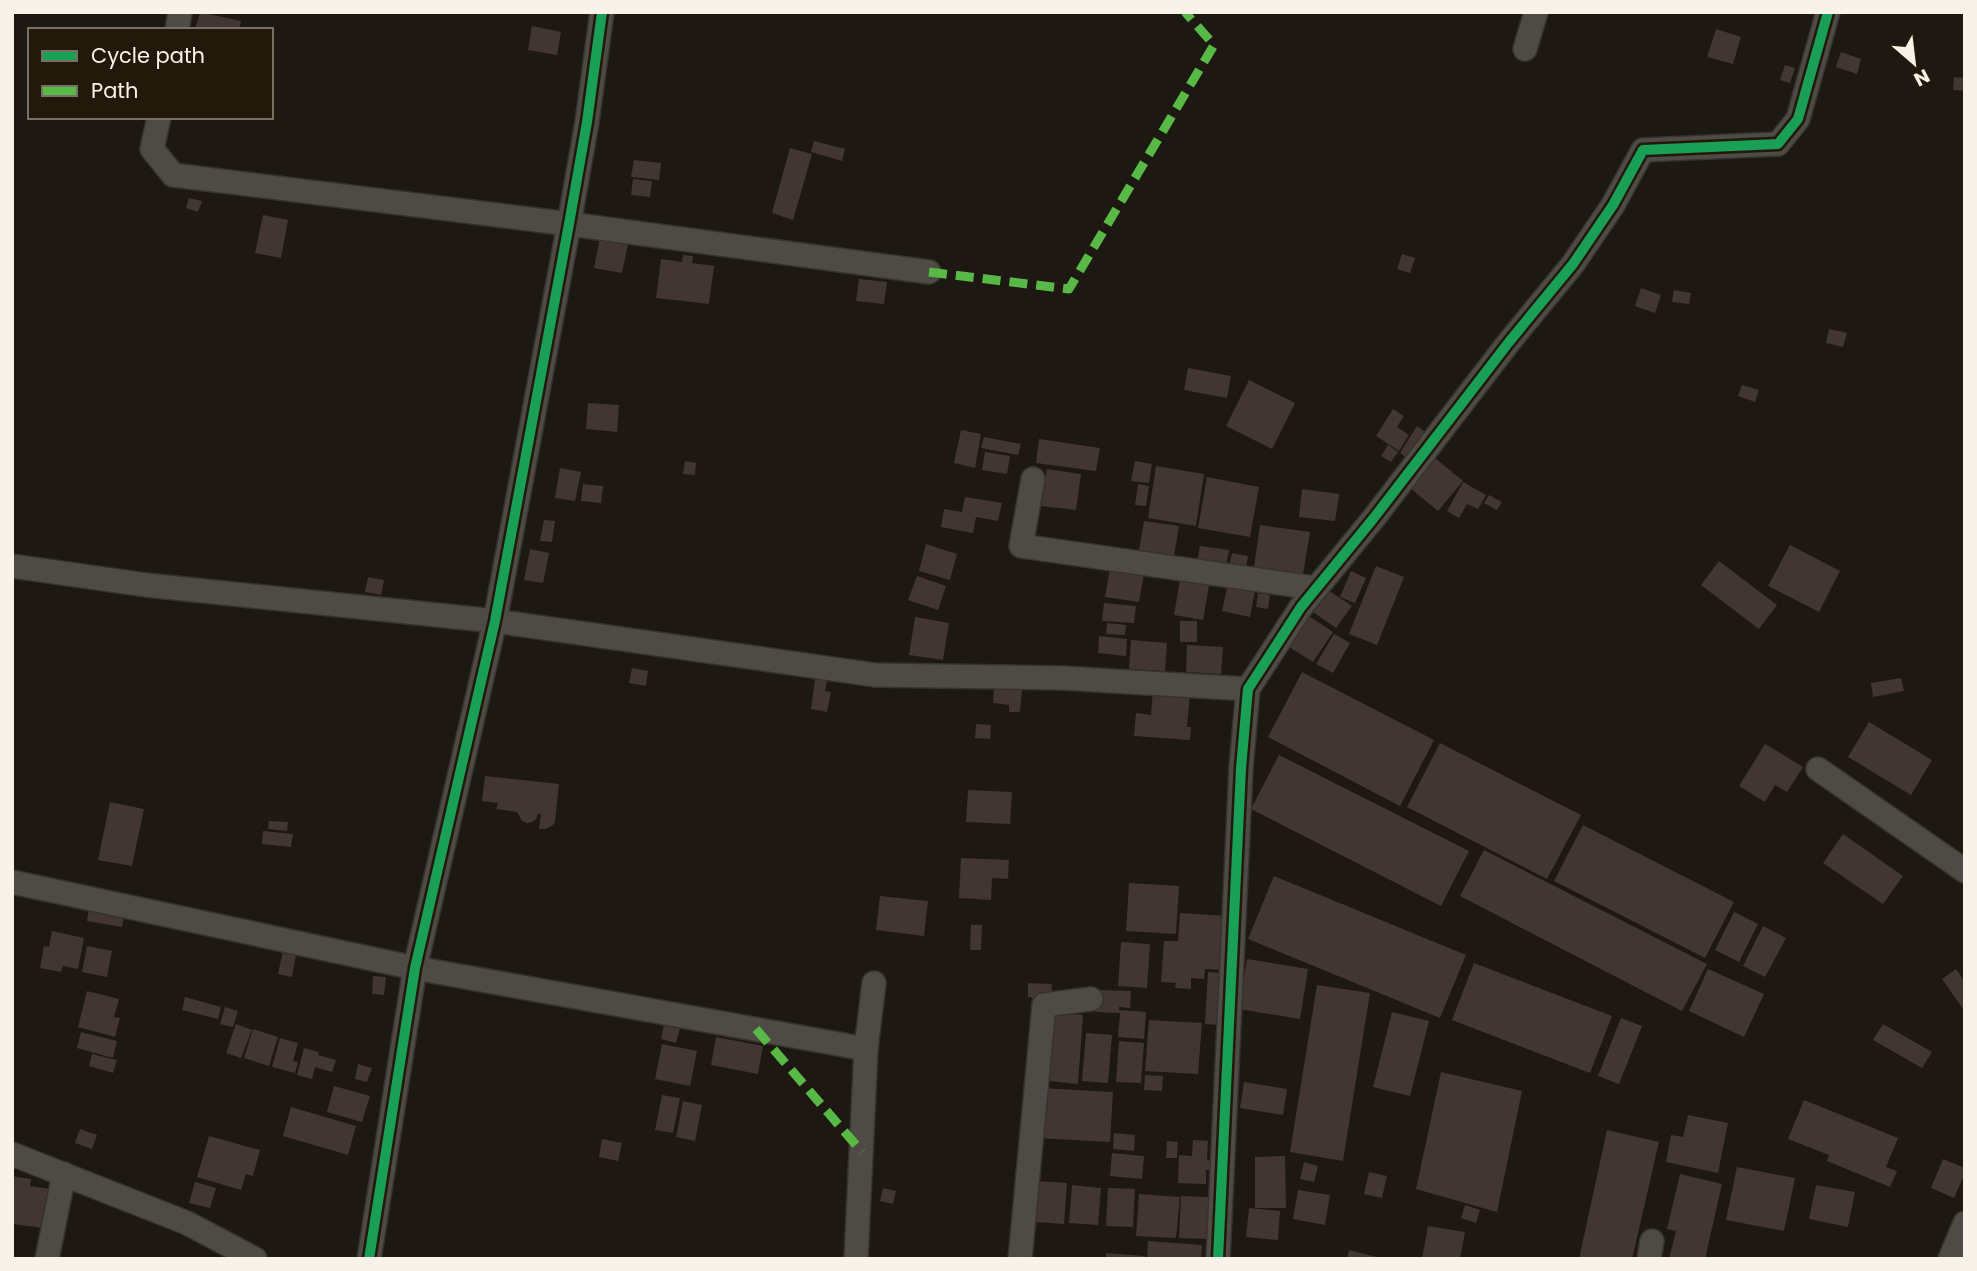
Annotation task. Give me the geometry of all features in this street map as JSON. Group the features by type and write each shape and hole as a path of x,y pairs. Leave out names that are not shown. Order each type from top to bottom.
{"street":[{"path":"369,1259 415,968 495,621 587,122 602,12"},
{"path":"1525,49 1536,12"},
{"path":"1218,1259 1238,808 1248,690 1315,588 1373,519 1509,342 1573,264 1613,205 1643,150 1778,144 1798,119 1828,12"},
{"path":"159,119 152,149 173,175 929,272"},
{"path":"1033,479 1021,546 1315,588"},
{"path":"12,566 146,585 495,621 875,674 1062,678 1248,690"},
{"path":"1818,769 1965,871"},
{"path":"12,882 415,968 866,1049"},
{"path":"856,1259 866,1049 874,983"},
{"path":"1020,1259 1044,1005 1090,999"},
{"path":"12,1154 187,1223 255,1259"},
{"path":"47,1259 64,1174"},
{"path":"1950,1259 1965,1223"}],"building":[{"path":"200,12 241,21 239,28 196,28"},
{"path":"532,26 561,32 557,55 528,50"},
{"path":"1716,29 1741,37 1733,64 1707,57"},
{"path":"1841,52 1861,59 1857,74 1836,67"},
{"path":"1785,65 1795,68 1790,83 1780,80"},
{"path":"1954,77 1965,78 1965,91 1953,90"},
{"path":"814,141 845,149 842,161 811,152"},
{"path":"790,148 812,154 793,220 772,213"},
{"path":"634,160 661,163 659,180 631,177"},
{"path":"633,179 652,181 650,197 631,195"},
{"path":"189,198 202,201 198,212 186,208"},
{"path":"263,215 288,220 281,258 255,253"},
{"path":"600,238 628,244 622,273 594,268"},
{"path":"1402,254 1415,258 1410,273 1397,269"},
{"path":"683,255 693,256 692,263 714,266 709,304 656,298 661,259 682,262"},
{"path":"859,279 887,282 884,304 856,301"},
{"path":"1641,288 1661,295 1655,313 1635,306"},
{"path":"1674,290 1691,293 1689,304 1672,302"},
{"path":"1829,329 1847,333 1843,347 1826,343"},
{"path":"1188,368 1231,376 1227,398 1184,390"},
{"path":"1249,380 1295,403 1272,449 1226,426"},
{"path":"1742,385 1759,390 1755,402 1738,396"},
{"path":"588,403 619,405 617,432 586,429"},
{"path":"1393,409 1404,416 1397,427 1409,435 1399,451 1376,436"},
{"path":"1417,426 1427,433 1410,460 1400,453"},
{"path":"961,430 981,434 975,468 954,463"},
{"path":"984,437 1021,444 1018,455 981,448"},
{"path":"1039,439 1100,448 1096,471 1036,463"},
{"path":"1388,445 1398,452 1391,462 1381,456"},
{"path":"985,452 1010,456 1007,474 982,470"},
{"path":"1435,458 1463,481 1438,511 1410,488"},
{"path":"685,461 696,463 695,475 683,474"},
{"path":"1135,461 1152,464 1149,483 1131,481"},
{"path":"1156,466 1204,474 1196,526 1148,518"},
{"path":"560,468 581,472 575,501 555,498"},
{"path":"1047,469 1081,474 1076,510 1041,506"},
{"path":"1207,477 1259,487 1250,537 1198,528"},
{"path":"1463,482 1486,495 1478,509 1467,504 1459,518 1447,511"},
{"path":"583,484 603,486 601,503 581,501"},
{"path":"1138,484 1149,486 1146,506 1135,505"},
{"path":"1302,489 1339,494 1335,521 1299,517"},
{"path":"1489,495 1502,502 1497,510 1484,503"},
{"path":"965,497 1002,503 998,521 976,517 973,533 941,527 944,509 962,512"},
{"path":"544,520 555,521 552,542 540,541"},
{"path":"1144,521 1179,526 1174,556 1139,550"},
{"path":"1260,525 1310,532 1303,574 1254,567"},
{"path":"926,544 957,554 950,580 919,571"},
{"path":"1790,545 1840,571 1819,612 1768,586"},
{"path":"1200,546 1229,550 1226,566 1197,562"},
{"path":"530,549 549,553 543,583 524,580"},
{"path":"1232,553 1248,556 1246,569 1229,567"},
{"path":"1719,561 1777,605 1759,629 1701,585"},
{"path":"1111,563 1145,568 1139,602 1105,597"},
{"path":"1376,566 1404,577 1377,645 1349,634"},
{"path":"1351,571 1366,578 1355,603 1340,597"},
{"path":"1181,574 1210,580 1203,620 1174,615"},
{"path":"917,576 946,586 938,610 908,600"},
{"path":"368,577 384,580 381,595 365,592"},
{"path":"1229,579 1256,585 1250,617 1222,611"},
{"path":"1328,590 1352,606 1336,628 1313,612"},
{"path":"1258,593 1270,595 1268,609 1256,607"},
{"path":"1104,603 1136,606 1134,623 1102,621"},
{"path":"1309,616 1333,632 1313,662 1289,647"},
{"path":"915,617 949,623 943,660 909,655"},
{"path":"1180,621 1197,621 1197,642 1180,642"},
{"path":"1107,623 1126,625 1125,635 1106,634"},
{"path":"1334,634 1350,643 1333,673 1316,664"},
{"path":"1099,636 1127,639 1126,656 1098,653"},
{"path":"1131,640 1167,643 1165,671 1129,669"},
{"path":"1187,645 1223,647 1221,674 1186,672"},
{"path":"632,668 648,671 646,686 629,683"},
{"path":"1302,672 1434,740 1400,806 1268,737"},
{"path":"1901,678 1904,691 1873,697 1871,683"},
{"path":"815,679 827,681 825,691 831,692 827,712 811,709"},
{"path":"994,688 1022,690 1020,712 1009,712 1009,705 993,703"},
{"path":"1153,689 1190,692 1187,727 1191,727 1190,740 1134,736 1136,713 1151,715"},
{"path":"1869,722 1932,760 1911,795 1848,757"},
{"path":"976,724 991,725 990,739 975,738"},
{"path":"1440,743 1581,815 1547,879 1407,807"},
{"path":"1765,744 1803,767 1787,792 1775,785 1765,802 1739,786"},
{"path":"1279,755 1469,851 1441,906 1251,809"},
{"path":"485,776 559,784 553,825 539,829 541,814 527,823 522,821 517,812 496,809 498,803 482,801"},
{"path":"968,790 1012,792 1010,824 966,822"},
{"path":"110,802 144,809 132,866 98,860"},
{"path":"269,821 288,822 287,831 268,829"},
{"path":"1583,825 1734,902 1705,958 1554,881"},
{"path":"263,831 293,834 291,847 262,844"},
{"path":"1843,834 1903,876 1883,904 1823,863"},
{"path":"1484,850 1707,964 1682,1011 1460,896"},
{"path":"961,858 1009,860 1008,879 992,878 991,900 959,898"},
{"path":"1274,876 1466,955 1440,1018 1248,939"},
{"path":"1129,883 1179,886 1176,934 1126,931"},
{"path":"880,896 928,901 924,936 876,930"},
{"path":"89,908 124,915 122,927 87,921"},
{"path":"1734,912 1758,924 1739,962 1715,950"},
{"path":"1180,913 1226,916 1222,970 1205,969 1204,979 1191,978 1191,989 1175,988 1176,983 1161,982 1164,941 1178,941"},
{"path":"971,925 982,925 981,950 970,950"},
{"path":"1763,926 1786,938 1765,977 1743,966"},
{"path":"52,931 84,938 78,969 63,966 61,972 40,968 44,946 49,947"},
{"path":"1121,942 1150,944 1147,988 1118,986"},
{"path":"87,946 112,951 107,977 82,972"},
{"path":"284,946 297,949 292,977 278,974"},
{"path":"1247,959 1308,969 1300,1019 1239,1009"},
{"path":"1474,963 1612,1016 1590,1073 1452,1020"},
{"path":"1708,969 1764,994 1744,1037 1689,1011"},
{"path":"1956,969 1965,982 1963,1009 1942,979"},
{"path":"1208,972 1222,973 1219,1025 1205,1024"},
{"path":"373,976 386,977 384,995 372,994"},
{"path":"1028,983 1052,984 1051,998 1035,1003 1028,997"},
{"path":"1317,985 1370,993 1343,1161 1290,1152"},
{"path":"1097,990 1131,991 1130,1008 1119,1007 1119,1010 1146,1012 1144,1039 1118,1037 1120,1013 1096,1012"},
{"path":"87,991 119,999 114,1017 120,1018 115,1037 78,1027"},
{"path":"185,997 221,1007 218,1019 182,1010"},
{"path":"225,1007 238,1011 233,1027 220,1024"},
{"path":"1392,1012 1429,1021 1410,1096 1373,1087"},
{"path":"1055,1013 1083,1015 1078,1084 1049,1081"},
{"path":"1621,1018 1642,1026 1619,1084 1598,1076"},
{"path":"1149,1020 1202,1023 1198,1074 1145,1071"},
{"path":"236,1024 252,1030 241,1058 226,1053"},
{"path":"1883,1024 1932,1052 1922,1068 1873,1040"},
{"path":"664,1025 680,1028 676,1043 661,1039"},
{"path":"253,1029 278,1037 269,1066 244,1058"},
{"path":"81,1032 117,1041 113,1058 77,1048"},
{"path":"1086,1033 1112,1035 1108,1083 1082,1081"},
{"path":"716,1037 763,1046 758,1074 711,1065"},
{"path":"280,1038 298,1043 293,1061 298,1062 295,1073 272,1067"},
{"path":"1119,1041 1144,1043 1141,1083 1116,1082"},
{"path":"662,1044 697,1051 690,1086 655,1079"},
{"path":"304,1048 336,1060 332,1072 315,1067 312,1079 297,1075"},
{"path":"92,1054 117,1060 113,1073 89,1066"},
{"path":"358,1064 372,1068 367,1082 355,1079"},
{"path":"1441,1072 1522,1091 1497,1212 1416,1189"},
{"path":"1145,1075 1163,1076 1162,1091 1144,1090"},
{"path":"1244,1082 1287,1089 1283,1115 1240,1108"},
{"path":"334,1086 370,1096 362,1122 327,1112"},
{"path":"1041,1088 1113,1092 1110,1142 1037,1138"},
{"path":"662,1095 680,1098 673,1133 655,1130"},
{"path":"1804,1100 1898,1138 1886,1167 1897,1171 1890,1187 1827,1161 1829,1155 1788,1139"},
{"path":"683,1101 702,1105 695,1141 676,1137"},
{"path":"291,1107 356,1126 348,1155 283,1136"},
{"path":"1688,1115 1728,1123 1718,1173 1666,1162 1671,1135 1683,1137"},
{"path":"80,1129 97,1135 92,1149 75,1143"},
{"path":"1607,1130 1659,1142 1632,1259 1579,1259"},
{"path":"1114,1133 1135,1135 1134,1151 1113,1149"},
{"path":"209,1136 260,1150 253,1176 246,1174 241,1190 197,1177"},
{"path":"602,1139 622,1143 618,1161 599,1157"},
{"path":"1193,1140 1208,1141 1207,1160 1211,1160 1211,1170 1206,1170 1206,1184 1178,1183 1179,1155 1192,1156"},
{"path":"1167,1141 1178,1142 1177,1158 1166,1158"},
{"path":"1112,1153 1144,1156 1142,1179 1110,1176"},
{"path":"1285,1156 1286,1208 1255,1208 1255,1157"},
{"path":"1943,1159 1965,1168 1954,1198 1931,1188"},
{"path":"1304,1162 1318,1166 1314,1182 1300,1179"},
{"path":"1737,1167 1795,1178 1784,1231 1726,1220"},
{"path":"1369,1172 1387,1176 1382,1198 1364,1194"},
{"path":"1680,1174 1722,1184 1705,1259 1669,1259 1676,1231 1667,1229"},
{"path":"12,1176 31,1179 30,1186 50,1189 44,1228 12,1224"},
{"path":"1037,1181 1067,1183 1064,1224 1034,1222"},
{"path":"195,1182 216,1188 210,1208 189,1203"},
{"path":"1072,1185 1101,1188 1098,1225 1069,1223"},
{"path":"1816,1185 1855,1192 1848,1227 1809,1219"},
{"path":"883,1188 896,1191 893,1204 880,1201"},
{"path":"1108,1188 1135,1189 1133,1227 1106,1226"},
{"path":"1298,1190 1330,1195 1325,1225 1293,1219"},
{"path":"1139,1194 1180,1197 1176,1238 1136,1236"},
{"path":"1181,1196 1209,1197 1207,1239 1179,1238"},
{"path":"1465,1205 1480,1210 1476,1223 1461,1218"},
{"path":"1249,1208 1280,1211 1278,1240 1246,1237"},
{"path":"1428,1226 1465,1232 1460,1259 1422,1259"},
{"path":"1148,1241 1202,1245 1201,1259 1147,1259"},
{"path":"1349,1250 1381,1258 1381,1259 1347,1259"},
{"path":"1106,1253 1145,1256 1145,1259 1106,1259"}],"marked path":[{"path":"929,272 1069,289 1214,45 1185,12"},
{"path":"756,1029 862,1152"}],"cycle path":[{"path":"369,1259 415,968 495,621 587,122 602,12"},
{"path":"1218,1259 1241,768 1248,689 1301,607 1573,264 1613,205 1643,150 1778,144 1798,119 1828,12"}]}
